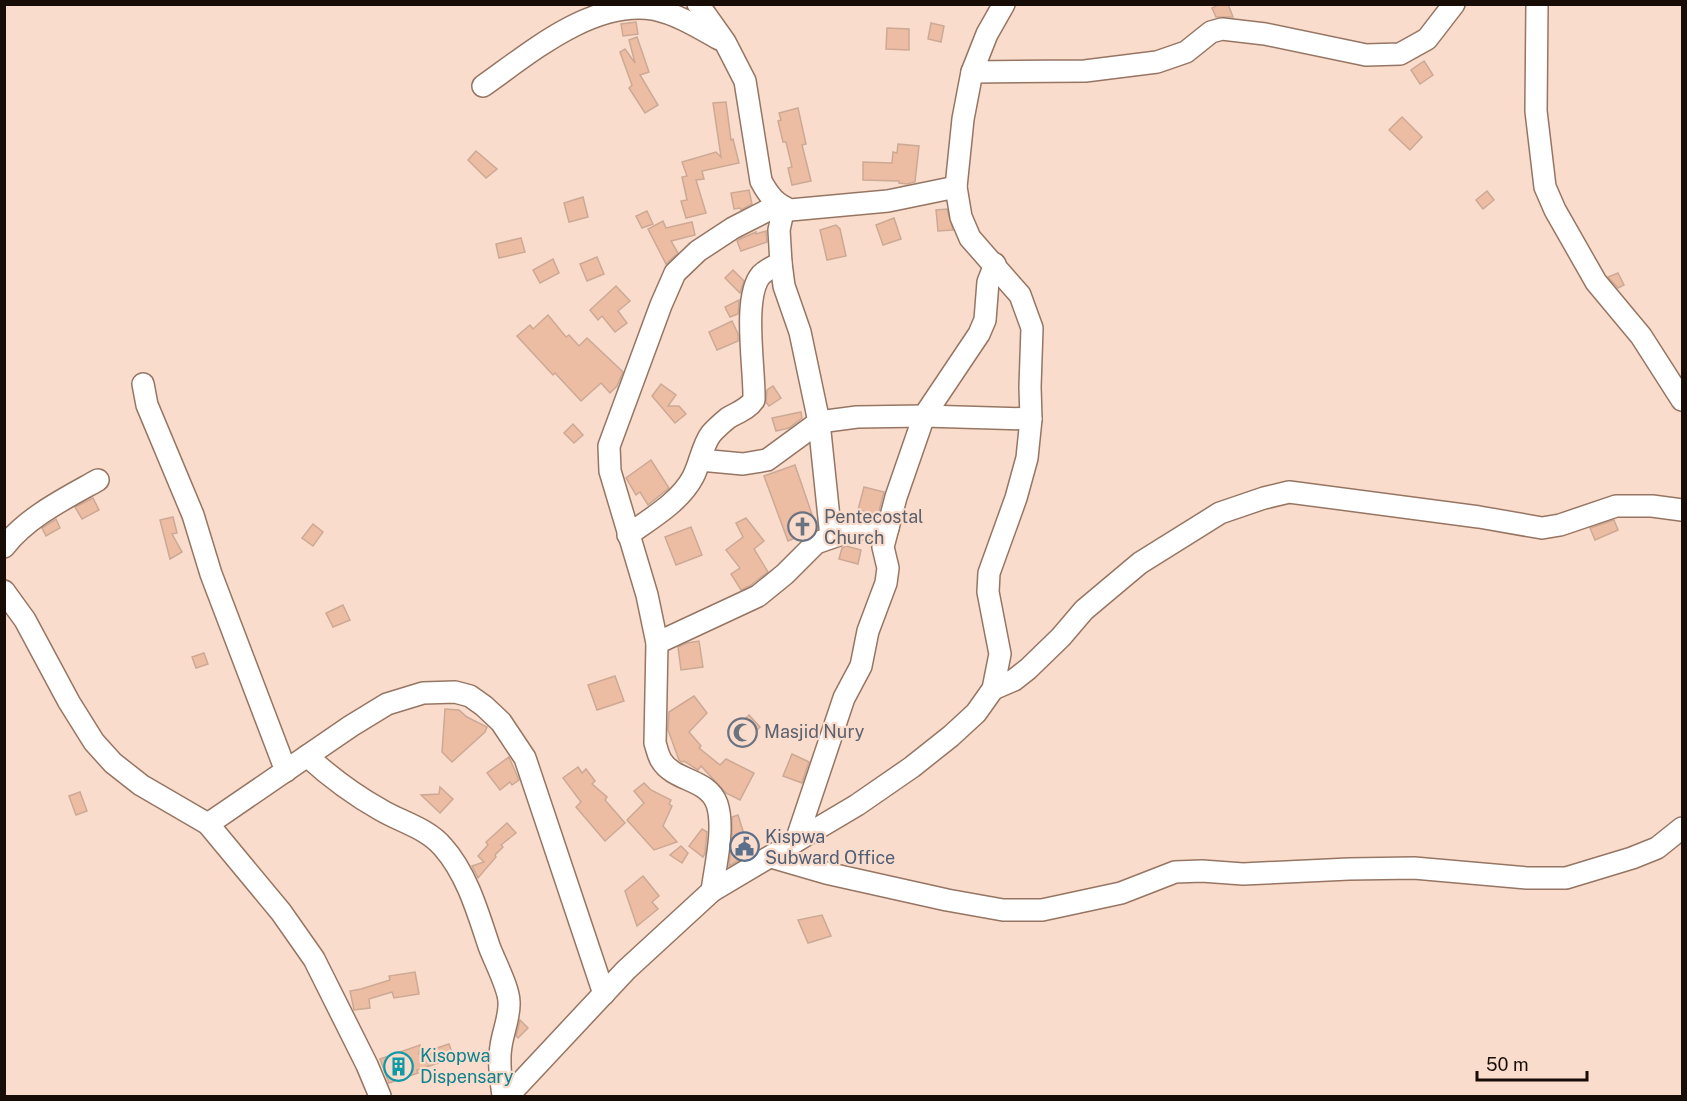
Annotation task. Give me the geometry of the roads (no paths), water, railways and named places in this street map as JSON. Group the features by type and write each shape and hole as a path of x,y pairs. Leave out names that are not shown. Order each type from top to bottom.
{"street":[{"path":"698,4 725,42 745,81 761,181 769,196 781,206 790,210 888,201 956,187"},
{"path":"508,1096 626,970 712,891 857,805 912,767 959,729 976,712 993,689 1000,654 988,592 989,573 1027,458 1031,419 1032,328 1020,295 970,238 961,217 956,187 963,119 972,72 987,34 1004,4"},
{"path":"972,72 1085,71 1157,62 1186,52 1211,32 1222,29 1265,34 1366,55 1400,54 1427,39 1454,4"},
{"path":"1537,4 1536,111 1545,187 1567,232 1596,282 1641,336 1683,400"},
{"path":"483,86 573,23 609,8 651,8 684,19 725,42"},
{"path":"781,206 779,230 784,286 800,332 819,422 831,537"},
{"path":"712,891 720,817 709,790 671,771 659,758 655,743 657,643 647,595 609,471 609,446 675,273 707,245 733,228 781,206"},
{"path":"628,535 682,492 692,478 709,437 718,426 744,410 754,400 752,294 760,276 781,262"},
{"path":"796,841 844,698 861,666 868,631 886,583 888,567 883,547 924,416 979,334 985,320 988,282 995,264"},
{"path":"143,384 147,405 193,515 211,574 286,771"},
{"path":"700,460 743,464 766,460 819,422 857,417 1031,419"},
{"path":"4,547 27,525 98,480"},
{"path":"993,689 1014,680 1028,669 1062,637 1084,610 1140,563 1220,513 1264,498 1289,492 1479,517 1542,528 1560,525 1616,506 1652,506 1683,510"},
{"path":"657,643 758,596 785,574 816,543 856,529 888,528"},
{"path":"4,591 25,620 69,702 94,742 113,763 141,785 207,824 281,912 314,959 380,1096"},
{"path":"207,824 387,704 423,693 455,692 470,696 501,722 525,758 604,994"},
{"path":"307,756 357,797 427,833 442,845 455,862 466,884 510,1001 501,1048 500,1071 503,1096"},
{"path":"771,857 837,875 947,900 1003,910 1042,910 1121,893 1175,872 1243,874 1414,868 1527,878 1566,878 1657,848 1683,828"},
{"path":"526,1096 530,1074"}],"place":[{"name":"Pentecostal Church","path":"803,527"},
{"name":"Masjid Nury","path":"743,732"},
{"name":"Kispwa Subward Office","path":"744,847"},
{"name":"Kisopwa Dispensary","path":"399,1066"}]}
